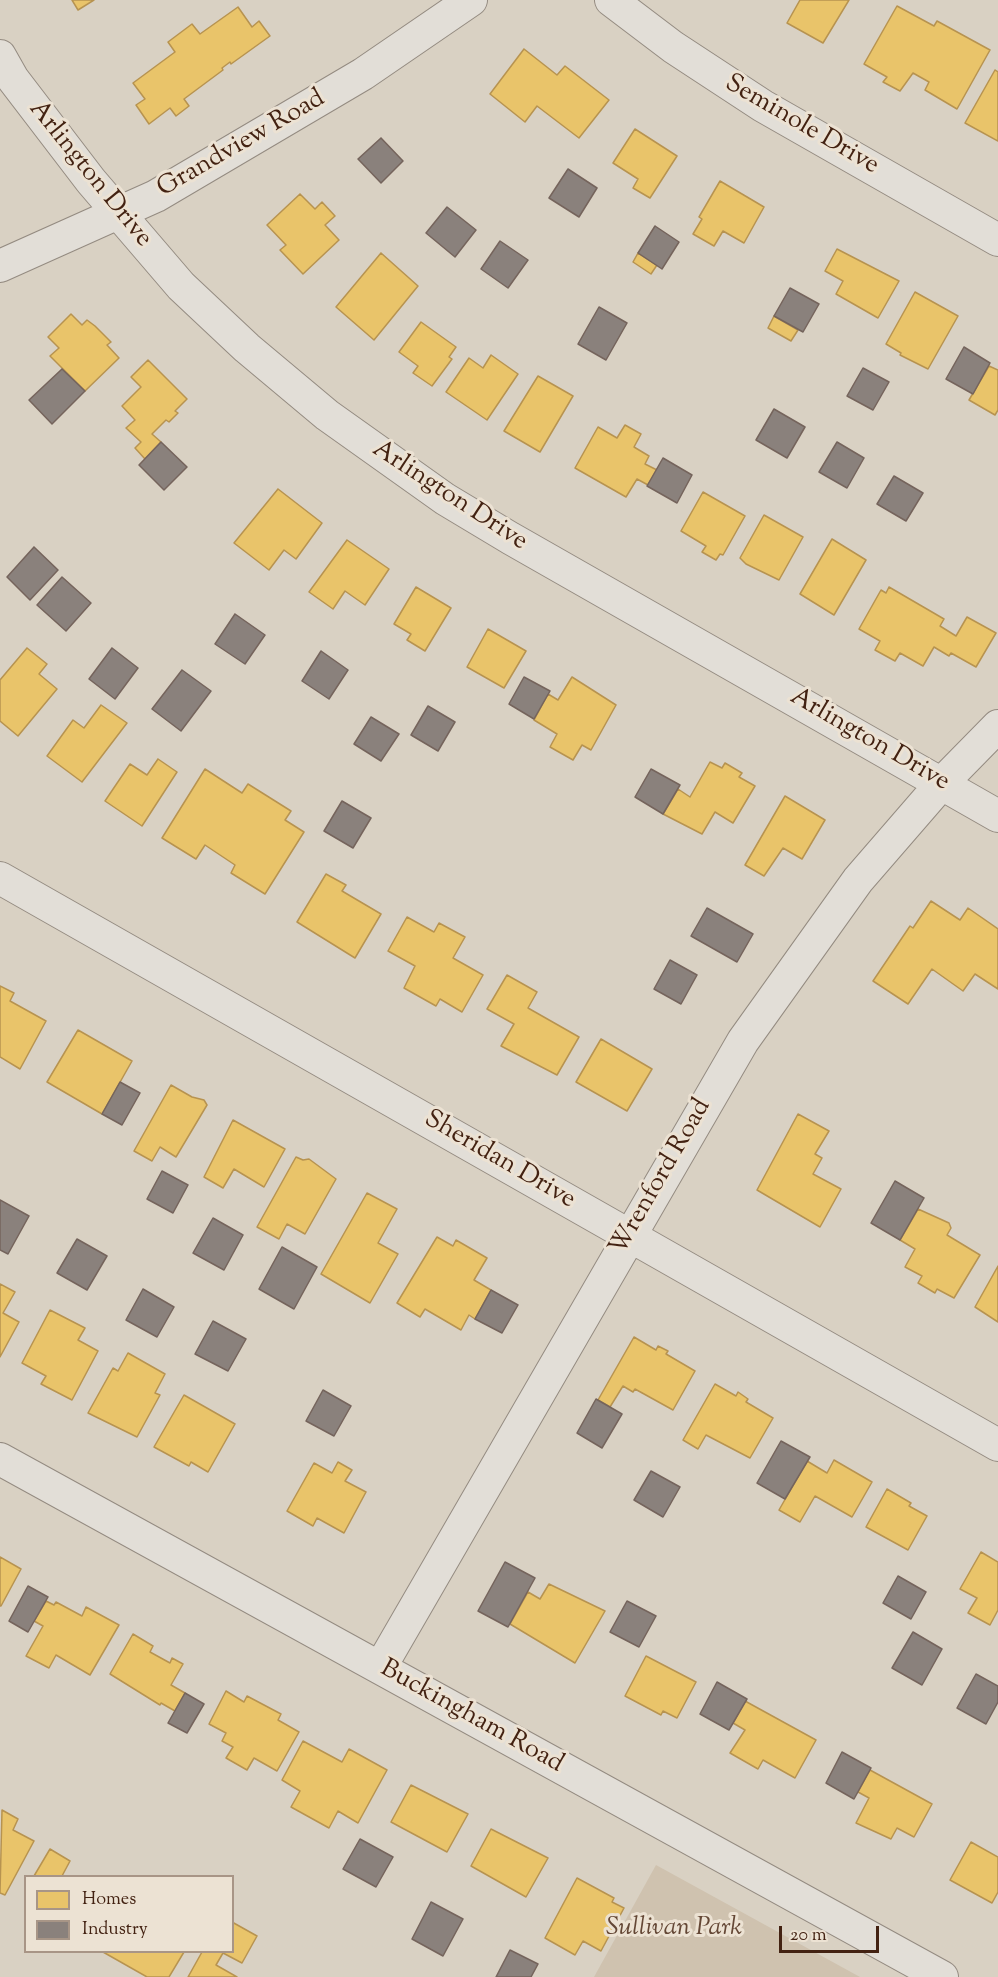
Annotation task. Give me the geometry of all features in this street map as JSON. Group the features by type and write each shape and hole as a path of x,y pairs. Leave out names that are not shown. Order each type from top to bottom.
{"street":[{"name":"Grandview Road","path":"0,266 156,196 363,74 471,0"},
{"name":"Seminole Drive","path":"611,0 673,47 763,106 998,240"},
{"name":"Arlington Drive","path":"0,56 13,78 117,213 181,286 247,348 327,415 386,459 510,538 998,816"},
{"name":"Wrenford Road","path":"380,1668 743,1041 858,880 942,783 998,726"},
{"name":"Sheridan Drive","path":"0,878 998,1445"},
{"name":"Buckingham Road","path":"0,1459 942,1977"}],"green space":[{"name":"Sullivan Park","path":"656,1865 860,1977 594,1977"}],"building: Homes":[{"path":"72,0 94,0 78,10"},
{"path":"800,0 849,0 823,43 787,23"},
{"path":"897,6 934,26 937,21 990,50 957,109 925,90 929,82 913,73 900,91 883,82 887,77 864,64"},
{"path":"238,7 252,27 259,21 270,36 231,64 230,62 222,68 223,70 184,99 189,106 176,116 170,108 149,124 136,105 145,99 133,83 175,52 168,42 192,24 200,34"},
{"path":"524,49 557,75 565,66 609,100 579,138 537,106 525,122 490,94"},
{"path":"995,70 998,72 998,141 965,123"},
{"path":"635,129 677,156 650,198 633,188 638,179 613,163"},
{"path":"720,181 764,207 744,243 723,231 714,246 693,234 702,219 699,217"},
{"path":"300,194 315,209 322,202 335,216 325,225 339,240 303,274 280,250 286,245 267,225"},
{"path":"837,249 899,281 878,318 836,294 843,281 825,271"},
{"path":"381,253 418,286 374,340 336,307"},
{"path":"638,253 657,265 651,274 633,262"},
{"path":"915,292 958,316 928,369 900,355 901,353 886,344"},
{"path":"71,314 82,325 87,320 95,326 111,342 107,345 119,358 85,391 50,356 59,348 48,337"},
{"path":"774,316 798,330 791,341 768,328"},
{"path":"421,322 456,347 449,357 452,359 432,386 413,373 418,366 399,352"},
{"path":"491,355 518,374 487,420 446,392 469,358 483,368"},
{"path":"148,360 187,399 175,411 178,413 169,422 166,420 152,434 161,442 145,459 135,448 141,442 126,428 135,420 122,406 141,387 131,377"},
{"path":"989,366 998,370 998,410 995,415 969,400"},
{"path":"538,376 573,396 540,452 504,431"},
{"path":"625,425 641,434 634,447 649,456 645,464 657,470 648,485 637,479 626,497 575,468 598,427 617,438"},
{"path":"278,489 322,523 296,559 284,550 269,570 234,543"},
{"path":"703,492 745,516 723,555 720,554 716,560 702,552 706,546 681,531"},
{"path":"764,515 803,537 779,580 746,564 740,558"},
{"path":"832,539 866,560 834,615 800,594"},
{"path":"347,540 389,569 365,605 345,591 333,609 309,592"},
{"path":"416,587 451,608 425,651 407,640 411,634 394,624"},
{"path":"889,587 944,619 940,626 956,636 967,617 996,633 976,667 951,653 949,656 934,647 923,666 900,653 895,661 875,650 880,641 859,629 881,590 886,593"},
{"path":"488,629 526,651 504,688 467,667"},
{"path":"27,648 47,664 39,674 57,689 18,736 0,721 0,680"},
{"path":"572,677 616,705 591,750 582,745 573,760 550,747 557,734 534,720 548,694 558,700"},
{"path":"101,705 127,723 82,782 47,756 73,720 84,728"},
{"path":"158,759 177,772 142,826 105,801 130,764 147,775"},
{"path":"710,762 722,768 725,763 742,773 739,777 755,786 733,823 715,812 702,834 663,814 678,789 690,797"},
{"path":"205,769 242,793 248,784 291,811 285,820 304,832 265,894 231,873 235,865 205,845 196,859 162,838"},
{"path":"785,796 825,820 802,859 783,848 764,876 745,865"},
{"path":"326,874 346,885 342,891 381,914 355,958 297,922"},
{"path":"931,901 960,920 968,908 998,929 998,989 975,974 963,991 932,969 908,1004 873,981 910,926 913,928"},
{"path":"407,917 434,932 439,923 465,937 453,958 483,975 462,1012 440,999 436,1006 404,988 415,966 388,951"},
{"path":"507,975 537,992 528,1008 579,1037 557,1075 501,1046 514,1024 487,1009"},
{"path":"0,986 14,993 10,1001 46,1021 20,1069 0,1057"},
{"path":"78,1030 132,1061 102,1114 47,1082"},
{"path":"601,1039 652,1069 627,1111 576,1082"},
{"path":"171,1085 192,1097 204,1100 207,1105 176,1157 160,1147 152,1161 134,1151"},
{"path":"798,1114 829,1131 815,1154 822,1158 813,1174 841,1189 820,1227 757,1190"},
{"path":"233,1120 285,1149 264,1187 234,1169 223,1188 204,1177"},
{"path":"296,1157 303,1160 309,1159 336,1179 305,1234 287,1224 279,1239 257,1227"},
{"path":"367,1193 397,1209 378,1243 398,1254 370,1303 321,1274"},
{"path":"918,1209 949,1223 951,1228 947,1235 980,1255 954,1298 937,1289 935,1293 918,1283 922,1276 905,1267 915,1249 900,1240"},
{"path":"437,1237 453,1246 456,1240 487,1258 474,1280 491,1290 475,1319 469,1315 461,1330 425,1309 420,1317 397,1303"},
{"path":"998,1266 998,1322 975,1307"},
{"path":"0,1284 15,1292 3,1313 19,1322 0,1357"},
{"path":"50,1310 85,1328 78,1340 98,1351 72,1400 41,1384 46,1376 22,1363"},
{"path":"634,1337 656,1350 658,1346 668,1351 666,1354 695,1371 673,1410 635,1389 633,1392 623,1386 610,1407 598,1400"},
{"path":"128,1353 165,1374 155,1393 160,1395 137,1437 88,1413 113,1368 118,1371"},
{"path":"715,1384 736,1396 738,1392 748,1399 746,1402 773,1418 750,1458 706,1435 698,1449 683,1440"},
{"path":"184,1395 235,1424 208,1472 191,1462 189,1466 154,1447"},
{"path":"834,1460 872,1482 852,1517 815,1496 800,1522 779,1510 807,1461 827,1473"},
{"path":"338,1462 352,1470 345,1481 366,1492 344,1533 317,1518 313,1526 287,1511 314,1463 332,1473"},
{"path":"887,1489 911,1503 909,1506 927,1516 908,1550 866,1527"},
{"path":"981,1552 998,1562 998,1610 990,1625 968,1613 977,1598 960,1589"},
{"path":"0,1557 21,1569 1,1606 0,1606"},
{"path":"549,1584 605,1611 575,1663 510,1624 528,1592 540,1599"},
{"path":"46,1601 54,1605 56,1602 82,1616 86,1607 119,1625 90,1675 56,1655 49,1668 26,1656 43,1626 34,1621"},
{"path":"133,1634 153,1646 150,1652 170,1663 172,1658 183,1664 171,1685 185,1693 175,1711 161,1703 160,1705 110,1674"},
{"path":"646,1656 696,1682 677,1718 663,1711 661,1715 625,1696"},
{"path":"226,1691 244,1702 247,1696 281,1714 278,1720 299,1732 277,1771 254,1758 247,1770 226,1758 233,1747 222,1741 226,1733 209,1724"},
{"path":"745,1701 816,1740 795,1778 763,1760 758,1769 730,1753 745,1730 733,1723"},
{"path":"303,1741 342,1762 349,1749 387,1770 358,1823 338,1811 329,1828 291,1807 300,1791 282,1780"},
{"path":"870,1770 932,1804 914,1837 897,1828 891,1839 856,1823 869,1798 858,1792"},
{"path":"411,1785 468,1814 447,1852 391,1822"},
{"path":"2,1810 18,1819 13,1830 34,1841 5,1895 0,1893"},
{"path":"491,1829 548,1858 526,1897 471,1866"},
{"path":"971,1842 998,1857 998,1892 992,1903 950,1880"},
{"path":"50,1849 70,1861 63,1875 35,1875"},
{"path":"577,1878 614,1898 612,1902 624,1908 601,1951 583,1941 575,1955 545,1938"},
{"path":"234,1923 257,1936 242,1963 223,1953 234,1953"},
{"path":"105,1953 183,1953 169,1977 147,1977"},
{"path":"201,1953 223,1953 216,1965 237,1977 188,1977"}],"building: Industry":[{"path":"381,138 403,161 381,183 358,159"},
{"path":"568,169 597,188 579,217 549,198"},
{"path":"447,207 476,230 455,257 426,233"},
{"path":"655,226 679,242 662,269 638,253"},
{"path":"500,241 528,260 508,288 481,269"},
{"path":"790,288 819,304 803,332 774,316"},
{"path":"599,307 627,323 606,360 578,344"},
{"path":"964,347 990,363 973,394 946,379"},
{"path":"863,368 889,382 873,410 847,396"},
{"path":"62,369 85,391 52,424 29,400"},
{"path":"774,409 805,427 787,458 756,440"},
{"path":"161,442 187,467 164,490 139,465"},
{"path":"837,442 864,458 847,488 819,472"},
{"path":"663,458 692,475 677,503 647,486"},
{"path":"894,476 923,493 906,521 877,504"},
{"path":"34,547 58,570 30,600 7,577"},
{"path":"62,577 91,603 66,631 37,605"},
{"path":"235,614 265,635 245,664 215,644"},
{"path":"112,648 138,668 115,699 89,679"},
{"path":"321,651 348,670 329,699 302,681"},
{"path":"182,670 211,691 181,731 152,709"},
{"path":"524,677 550,691 534,719 509,704"},
{"path":"428,706 455,722 438,751 411,735"},
{"path":"371,717 399,734 381,761 354,744"},
{"path":"651,769 680,785 663,814 635,797"},
{"path":"342,801 371,818 353,848 324,831"},
{"path":"707,908 753,934 737,962 691,936"},
{"path":"670,960 697,975 681,1004 654,989"},
{"path":"120,1082 140,1093 122,1125 102,1114"},
{"path":"162,1171 188,1185 173,1213 147,1199"},
{"path":"895,1181 924,1198 900,1240 871,1223"},
{"path":"0,1200 29,1216 8,1254 0,1250"},
{"path":"213,1218 243,1235 224,1270 193,1253"},
{"path":"77,1239 107,1256 87,1290 57,1273"},
{"path":"282,1247 317,1267 294,1309 259,1289"},
{"path":"143,1289 174,1307 157,1337 126,1320"},
{"path":"491,1290 518,1305 502,1333 475,1319"},
{"path":"213,1321 246,1339 228,1371 195,1354"},
{"path":"323,1390 351,1406 334,1436 306,1421"},
{"path":"596,1399 622,1414 602,1448 577,1433"},
{"path":"781,1441 810,1457 785,1499 757,1483"},
{"path":"651,1471 680,1487 663,1517 634,1500"},
{"path":"505,1562 535,1578 508,1627 478,1611"},
{"path":"898,1576 926,1592 911,1619 883,1603"},
{"path":"28,1586 48,1597 28,1632 9,1621"},
{"path":"627,1601 656,1616 639,1647 610,1632"},
{"path":"913,1632 942,1649 922,1685 892,1668"},
{"path":"976,1674 998,1686 998,1702 986,1724 957,1708"},
{"path":"717,1682 747,1699 729,1730 700,1714"},
{"path":"185,1693 204,1704 187,1733 168,1723"},
{"path":"842,1752 871,1768 854,1799 826,1783"},
{"path":"360,1839 393,1857 376,1887 343,1869"},
{"path":"431,1902 463,1919 443,1956 412,1939"},
{"path":"510,1950 538,1964 531,1977 496,1977"}]}
